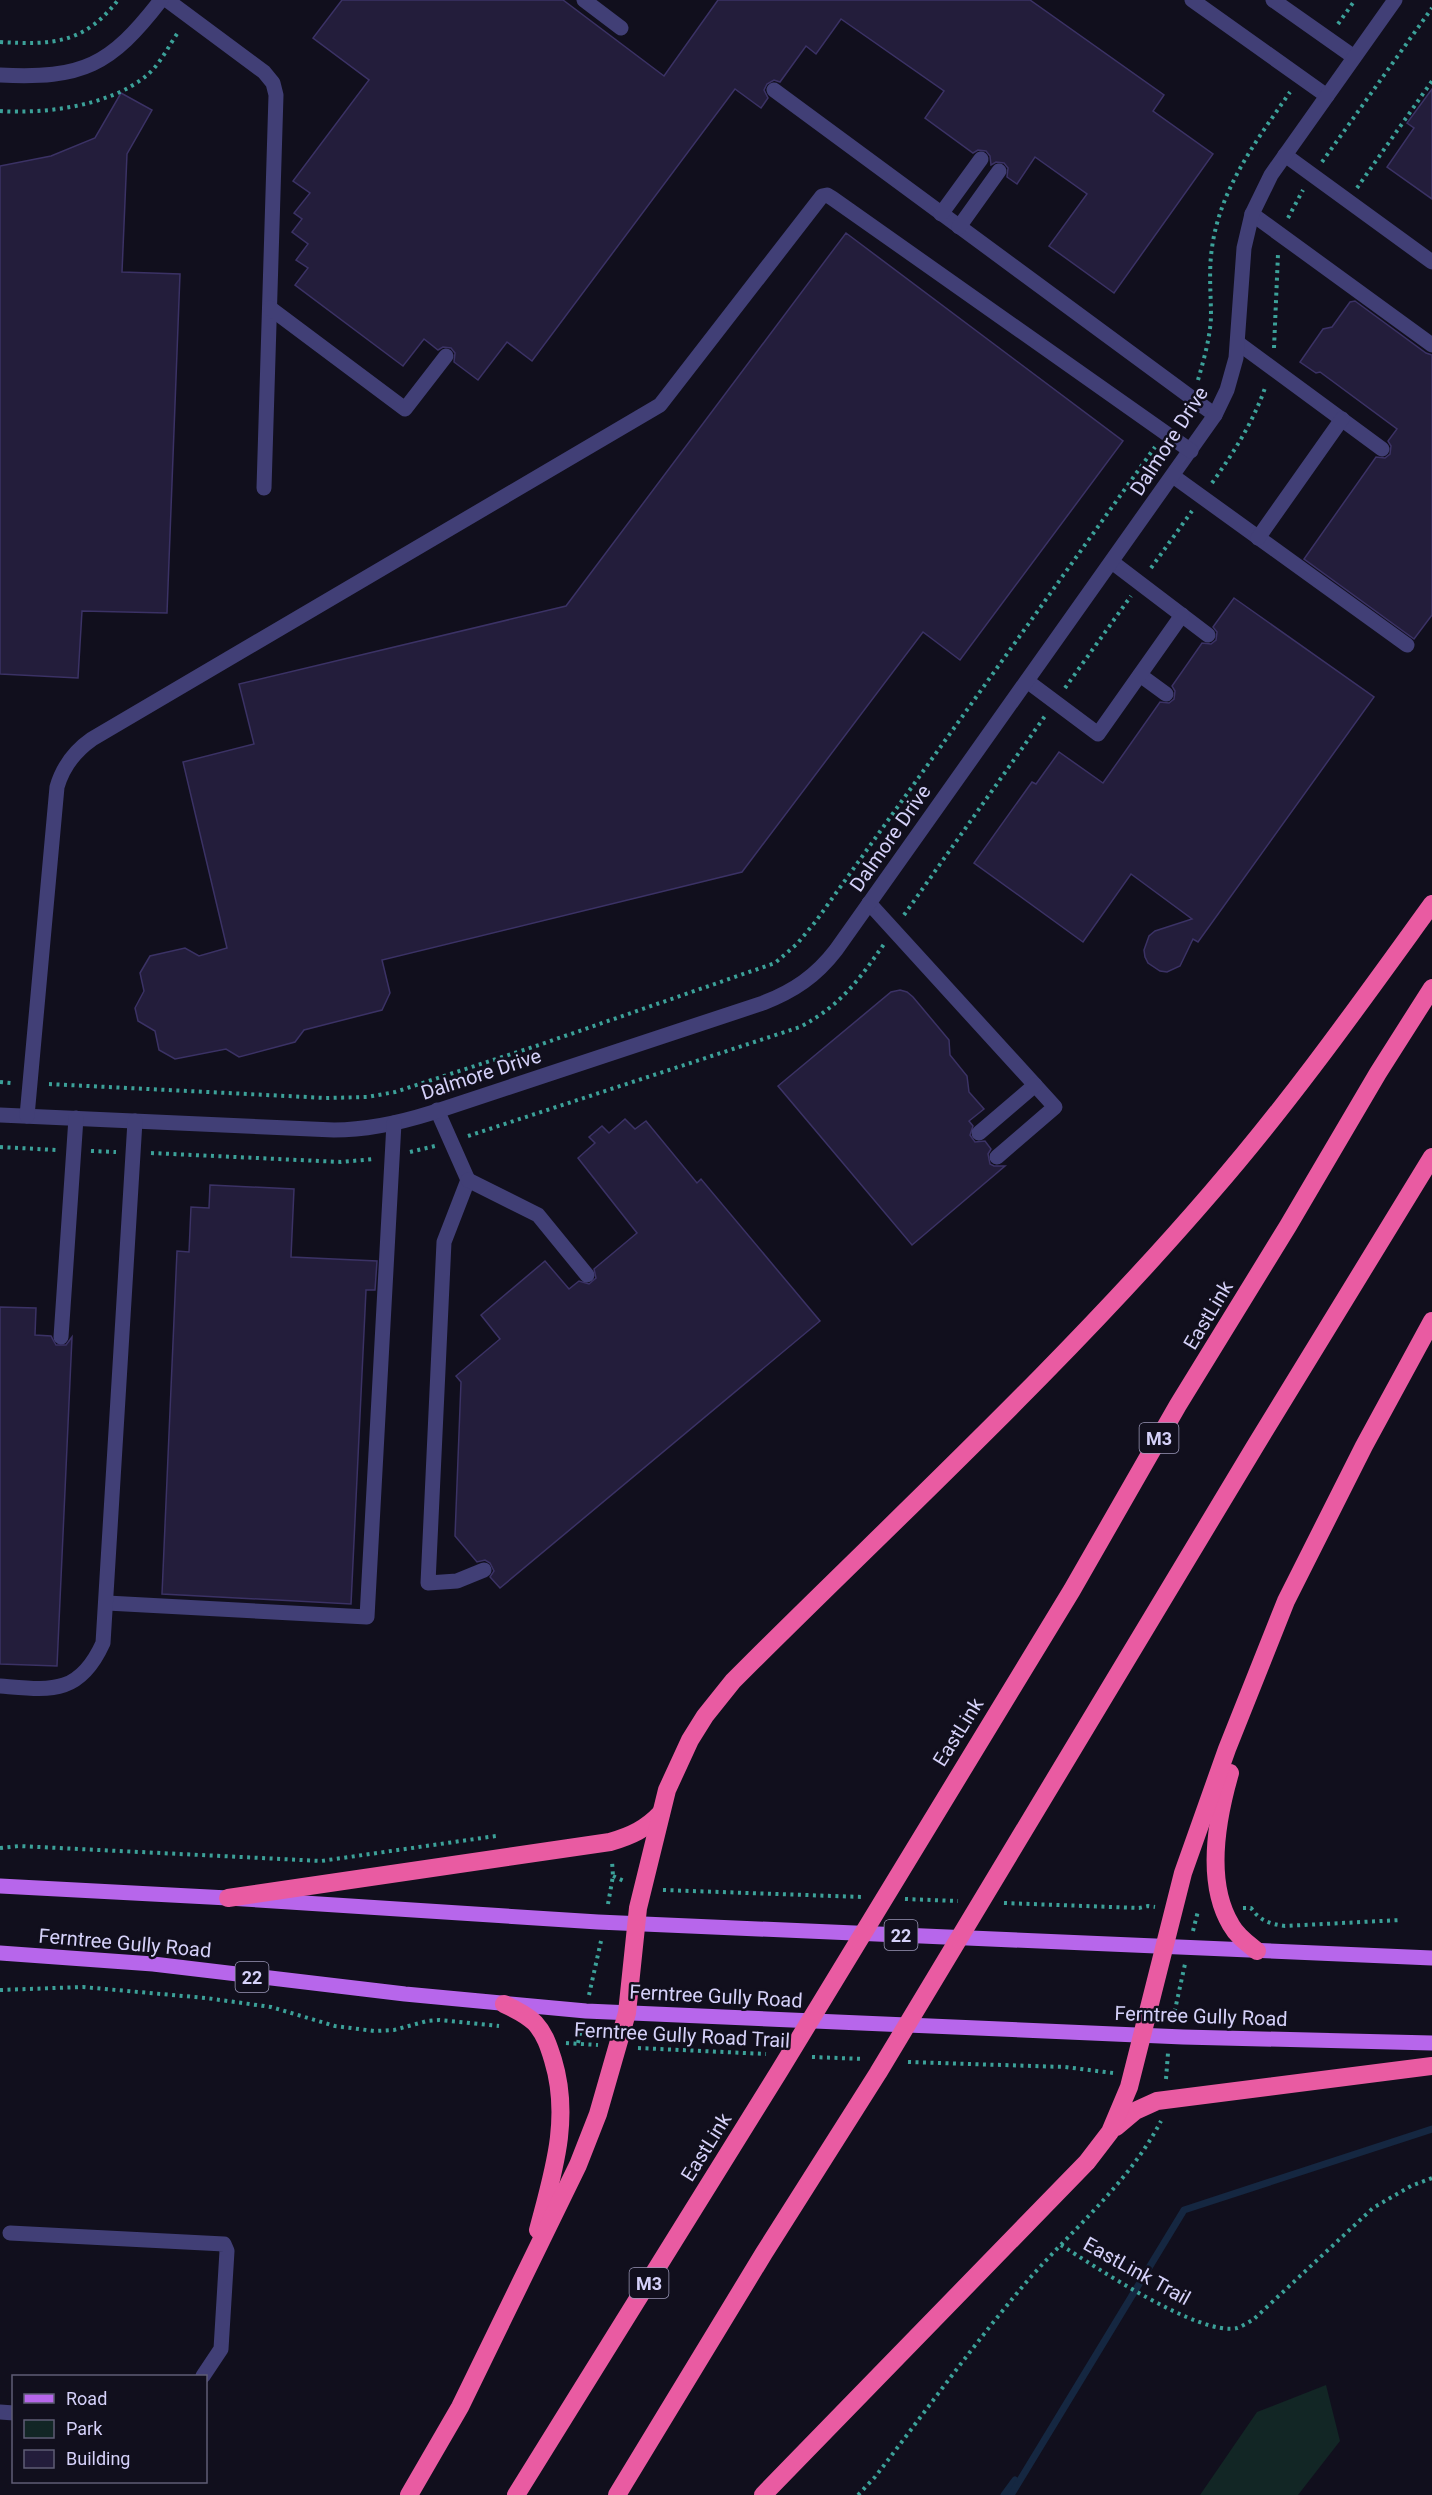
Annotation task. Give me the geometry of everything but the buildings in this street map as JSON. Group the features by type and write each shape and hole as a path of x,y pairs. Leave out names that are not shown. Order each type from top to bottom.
{"highway":[{"path":"409,2495 460,2407 578,2165 598,2114 627,2013 642,1888 667,1790 690,1740 733,1681 1050,1367 1175,1234 1256,1139 1304,1078 1432,904"},
{"name":"EastLink","path":"516,2495 776,2062 891,1894 1072,1590 1178,1406 1378,1073 1432,988"},
{"path":"617,2495 764,2253 873,2066 993,1899 1129,1655 1432,1157"},
{"path":"1110,2132 1132,2075 1183,1873 1199,1824 1286,1601 1310,1551 1432,1321"},
{"path":"1257,1676 1223,1797 1216,1832 1218,1882 1224,1908 1237,1934 1257,1951"},
{"path":"228,1898 610,1842 639,1832 661,1813"},
{"path":"504,2004 536,2024 548,2044 561,2090 561,2135 528,2267"},
{"path":"763,2495 1087,2162 1110,2132 1122,2120 1144,2105 1432,2066"}],"main road":[{"name":"22","path":"0,1886 638,1924 1432,1958"},
{"name":"Ferntree Gully Road","path":"0,1953 153,1964 504,2004 627,2013 1142,2036 1432,2043"}],"street":[{"path":"0,75 54,75 75,72 106,57 124,43 137,31 161,0"},
{"path":"167,0 264,72 273,83 276,95 264,488"},
{"path":"584,0 621,28"},
{"path":"1192,0 1327,96"},
{"path":"1273,0 1354,57"},
{"name":"Dalmore Drive","path":"0,1115 359,1130 394,1123 437,1110 763,1003 791,991 814,975 825,964 869,903 1215,415 1230,382 1238,343 1244,248 1252,214 1271,175 1395,0"},
{"path":"774,90 1215,415"},
{"path":"1285,155 1432,262"},
{"path":"941,214 981,159"},
{"path":"959,228 999,171"},
{"path":"27,1116 57,787 61,774 74,754 92,739 660,405 822,196 827,195 832,198 1191,451"},
{"path":"1252,214 1432,345"},
{"path":"270,308 405,409 446,356"},
{"path":"1238,343 1382,449"},
{"path":"1258,538 1342,419"},
{"path":"1173,476 1407,645"},
{"path":"1112,562 1208,635"},
{"path":"1027,681 1098,734 1182,615"},
{"path":"1140,675 1166,694"},
{"path":"869,903 1055,1107 997,1157"},
{"path":"979,1133 1035,1085"},
{"path":"437,1110 468,1180 538,1215 586,1275"},
{"path":"61,1336 76,1118"},
{"path":"0,1686 59,1688 70,1683 90,1667 103,1643 135,1121"},
{"path":"107,1603 366,1617 394,1123"},
{"path":"468,1180 444,1242 428,1582 457,1581 484,1570"},
{"path":"10,2233 224,2244 227,2251 220,2349 204,2375"}],"path":[{"path":"0,42 40,44 67,38 90,27 118,0"},
{"path":"1328,39 1355,0"},
{"path":"0,1147 341,1162 392,1157 451,1141 800,1027 836,1004 848,993 1202,497 1248,428 1259,405 1271,368 1276,329 1277,260 1290,211 1432,8"},
{"path":"0,111 53,110 76,106 124,90 148,74 190,16"},
{"path":"1190,396 1197,383 1208,341 1211,255 1221,211 1237,170 1301,77"},
{"path":"1348,201 1432,81"},
{"path":"0,1082 326,1098 395,1092 775,963 797,944 816,921 1165,432"},
{"path":"613,1876 642,1888 665,1890 871,1897"},
{"path":"891,1894 964,1901"},
{"path":"993,1899 1139,1908 1148,1905 1174,1910 1198,1911 1251,1908 1257,1916 1269,1923 1285,1926 1400,1920"},
{"path":"1061,2245 1138,2161 1162,2120 1170,2113 1166,2079 1169,2037 1198,1911"},
{"path":"0,1990 83,1987 230,2001 278,2008 335,2026 374,2031 394,2030 439,2020 502,2027"},
{"name":"Ferntree Gully Road Trail","path":"548,2044 573,2042 776,2062"},
{"name":"Ferntree Gully Road Trail","path":"808,2056 873,2066"},
{"path":"904,2061 1073,2067 1166,2079"},
{"name":"EastLink Trail","path":"858,2495 882,2468 1018,2292 1061,2245 1174,2311 1203,2323 1237,2328 1254,2319 1373,2208 1411,2186 1432,2178"}],"green space":[{"path":"1326,2385 1340,2441 1298,2495 1200,2495 1257,2412"}],"waterway":[{"path":"1011,2495 1184,2210 1432,2129"},
{"path":"1004,2495 1015,2480"}]}
